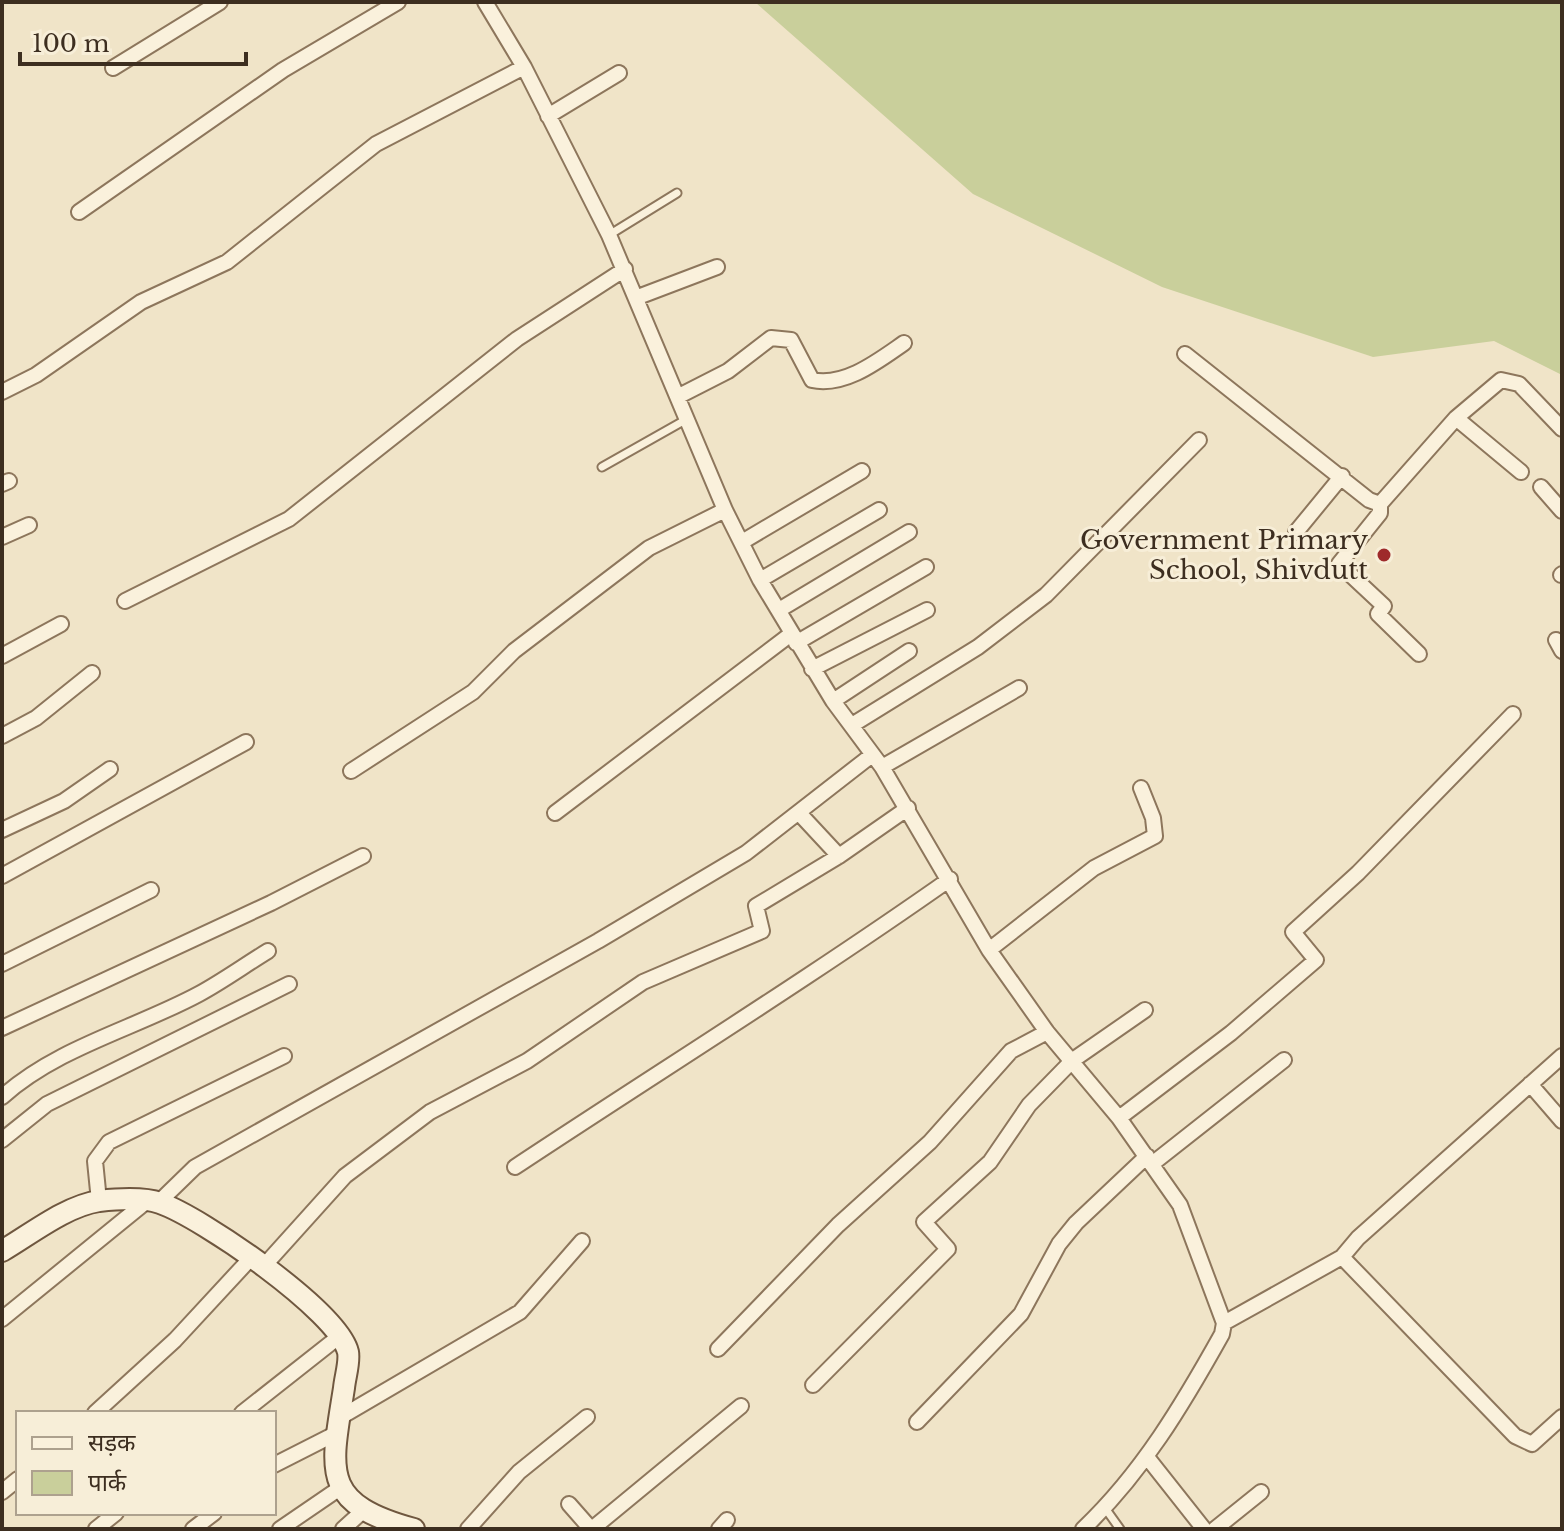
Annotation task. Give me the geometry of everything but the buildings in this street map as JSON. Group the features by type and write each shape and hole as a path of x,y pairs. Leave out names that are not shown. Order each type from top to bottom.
{"main road":[{"path":"2,1251 76,1209 99,1201 153,1202 209,1229 322,1312 341,1335 349,1354 333,1457 340,1488 364,1510 403,1528"}],"street":[{"path":"113,68 220,2"},
{"path":"79,212 283,70 398,2"},
{"path":"485,2 524,67 609,235 638,297 725,510 794,639 908,808 989,950 1047,1032 1119,1118 1180,1205 1224,1323 1222,1334 1177,1414 1147,1457 1083,1529"},
{"path":"2,392 36,375 141,302 227,262 376,144 524,67"},
{"path":"548,116 619,73"},
{"path":"638,297 717,267"},
{"path":"125,601 289,519 517,339 625,269"},
{"path":"679,396 728,371 771,338 791,340 812,380 827,383 870,366 904,343"},
{"path":"1185,354 1369,500 1380,504"},
{"path":"1419,654 1378,614 1384,606 1339,564 1380,513 1380,504 1456,418 1501,380 1519,384 1562,429"},
{"path":"1456,418 1521,472"},
{"path":"852,725 978,647 1046,595 1199,440"},
{"path":"742,542 862,471"},
{"path":"1296,532 1342,476"},
{"path":"1541,487 1562,511"},
{"path":"351,771 473,692 514,651 649,548 725,510"},
{"path":"760,580 879,510"},
{"path":"2,537 29,525"},
{"path":"779,610 909,532"},
{"path":"555,813 794,639 926,567"},
{"path":"812,669 927,610"},
{"path":"2,656 61,624"},
{"path":"833,701 909,651"},
{"path":"2,736 36,718 92,673"},
{"path":"882,767 1019,688"},
{"path":"1119,1118 1231,1033 1316,960 1293,932 1358,873 1513,714"},
{"path":"2,876 246,742"},
{"path":"2,1319 195,1167 611,933 746,853 872,755"},
{"path":"2,830 64,801 110,769"},
{"path":"989,950 1094,868 1155,836 1153,818 1141,788"},
{"path":"97,1411 333,1188 415,1123 451,1100 527,1061 643,982 762,931 756,906 839,856 908,808"},
{"path":"799,813 839,856"},
{"path":"2,1028 271,903 363,856"},
{"path":"515,1167 682,1056 829,964 950,879"},
{"path":"2,964 151,890"},
{"path":"2,1097 32,1073 127,1024 199,994 268,951"},
{"path":"2,1140 47,1104 289,984"},
{"path":"813,1385 948,1249 924,1222 990,1162 1029,1105 1073,1060 1145,1010"},
{"path":"718,1349 838,1225 930,1142 1011,1051 1047,1032"},
{"path":"99,1201 95,1161 109,1142 284,1056"},
{"path":"1224,1323 1342,1257 1358,1238 1562,1056"},
{"path":"917,1422 1021,1314 1059,1244 1076,1223 1149,1160 1284,1060"},
{"path":"1530,1084 1562,1121"},
{"path":"276,1464 510,1319 582,1241"},
{"path":"1342,1257 1515,1436 1532,1444 1562,1417"},
{"path":"245,1411 341,1335"},
{"path":"569,1504 592,1529 741,1406"},
{"path":"468,1529 519,1472 587,1417"},
{"path":"1147,1457 1204,1529"},
{"path":"280,1529 340,1488"},
{"path":"1215,1529 1261,1492"},
{"path":"343,1529 364,1510"},
{"path":"96,1529 114,1515"},
{"path":"193,1529 211,1515"}],"lane":[{"path":"609,235 677,193"},
{"path":"602,467 689,418"},
{"path":"1105,1507 1120,1529"}],"green space":[{"path":"755,2 1562,2 1562,375 1494,341 1373,357 1162,287 973,194"}],"place":[{"name":"Government Primary School, Shivdutt","path":"1384,555"}]}
